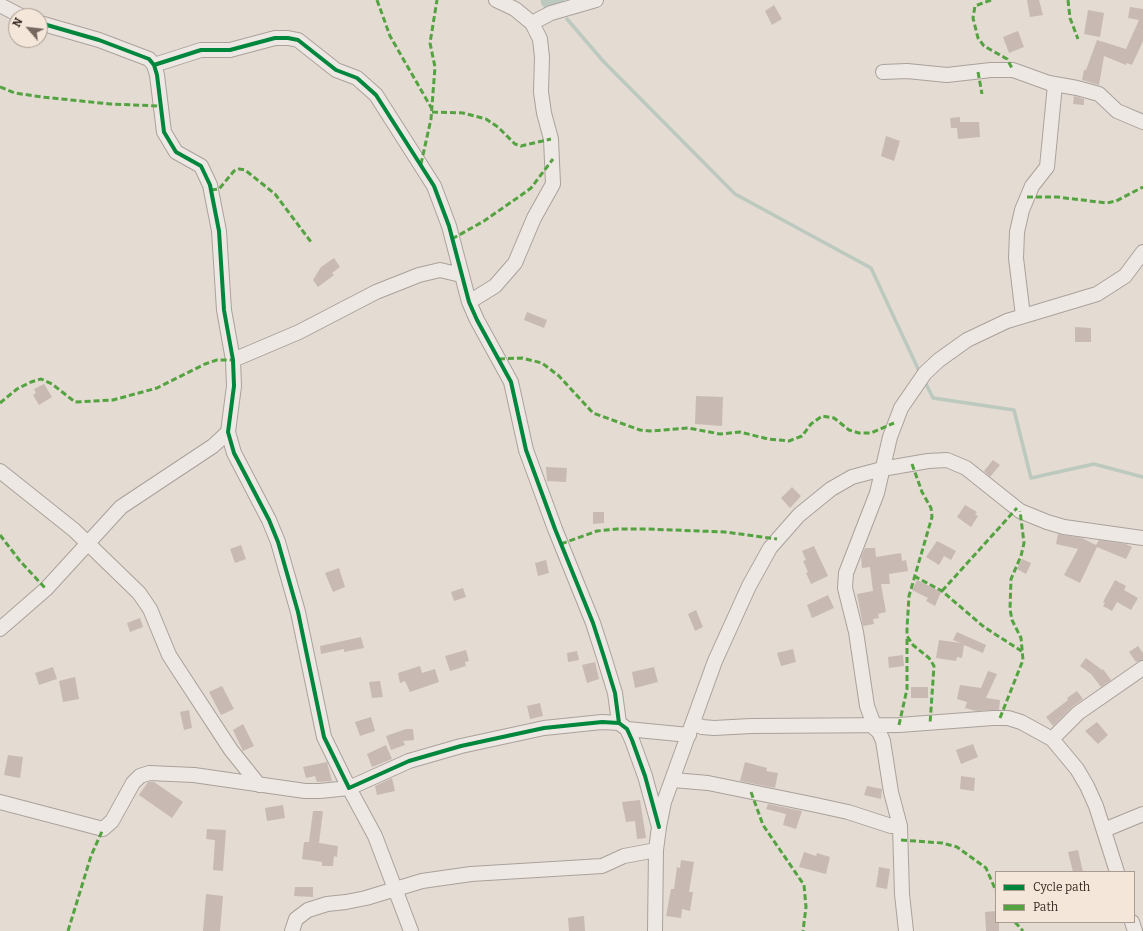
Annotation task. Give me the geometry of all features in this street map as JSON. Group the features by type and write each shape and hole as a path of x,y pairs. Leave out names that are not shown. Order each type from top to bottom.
{"street":[{"path":"469,302 496,286 515,262 534,218 554,184 551,139 544,112 541,92 542,56 540,39 532,23 515,9 496,0"},
{"path":"532,23 551,13 596,0"},
{"path":"48,26 126,50 149,59 154,65 159,86 164,132 176,152 201,166 210,185 219,231 224,310 233,360 234,386 228,432 234,453 269,520 278,542 298,612 324,737 349,788 376,836 411,931"},
{"path":"154,65 201,50 230,50 275,38 288,38 298,40 336,70 346,72 357,78 376,95 434,186 449,226 461,275 476,320 511,382 526,450 555,529 593,623 615,693 623,726 646,776 659,827"},
{"path":"883,72 907,71 947,75 1007,69 1055,84 1099,94 1117,110 1143,122"},
{"path":"1023,316 1016,258 1017,232 1022,210 1032,186 1048,167 1055,84"},
{"path":"906,931 902,894 900,826 891,792 883,741 879,732 873,726 867,706 857,638 845,588 846,573 850,558 877,493 894,423 901,408 925,373 939,360 967,340 989,328 1023,316 1097,294 1125,276 1143,252"},
{"path":"233,360 299,332 376,292 419,275 440,270 461,275"},
{"path":"0,629 46,589 120,507 213,446 228,432"},
{"path":"655,931 656,850 664,802 715,661 743,600 770,548 799,515 831,489 852,477 882,469 928,461 951,462 966,468 1020,511 1036,518 1064,527 1143,538"},
{"path":"0,471 49,508 128,582 150,609 169,654 231,750 259,785"},
{"path":"1052,739 1078,713 1143,668"},
{"path":"0,802 103,829 112,821 133,783 140,776 162,772 194,775 305,791 320,791 349,788 409,760 461,746 544,728 602,722 623,726 691,729 702,727 714,728 751,726 873,726 1008,718 1021,722 1052,739 1064,752 1087,786 1104,830 1117,871"},
{"path":"673,780 708,784 816,805 848,812 891,826 900,826"},
{"path":"1104,830 1143,814"},
{"path":"292,931 296,920 308,910 327,904 366,898 422,881 471,874 602,866 624,856 656,850"}],"building":[{"path":"1027,0 1039,0 1043,15 1030,17"},
{"path":"774,5 782,19 772,25 765,11"},
{"path":"1130,7 1143,9 1143,41 1132,65 1127,63 1126,65 1104,56 1099,85 1082,80 1084,70 1086,70 1097,40 1126,49 1139,20 1128,18"},
{"path":"1088,10 1104,13 1100,37 1084,34"},
{"path":"1018,31 1024,47 1009,53 1003,37"},
{"path":"1074,96 1084,99 1084,105 1073,104"},
{"path":"960,117 960,122 979,122 980,137 958,139 957,128 951,128 950,118"},
{"path":"886,136 900,141 894,161 881,156"},
{"path":"334,258 340,267 332,273 334,275 318,287 313,280 321,267"},
{"path":"527,312 547,320 544,328 524,320"},
{"path":"1075,327 1091,328 1091,342 1075,342"},
{"path":"44,384 52,397 39,405 33,395 36,393 34,389"},
{"path":"696,396 723,397 722,426 695,424"},
{"path":"993,460 1000,465 990,477 984,471"},
{"path":"546,467 567,468 566,482 547,481"},
{"path":"792,487 801,496 790,508 781,498"},
{"path":"965,505 977,512 975,514 978,516 971,527 957,517"},
{"path":"593,512 604,512 604,523 593,524"},
{"path":"1058,534 1082,538 1096,545 1099,540 1126,544 1132,547 1126,559 1097,547 1080,583 1064,575 1078,549 1056,544"},
{"path":"937,541 956,551 951,560 944,556 939,565 926,557"},
{"path":"241,545 246,559 235,563 230,549"},
{"path":"814,546 828,576 811,584 806,573 808,572 803,561 806,560 802,551"},
{"path":"865,548 875,548 876,557 901,553 902,561 906,560 908,571 889,574 890,584 881,584 886,612 878,614 879,618 873,619 874,624 863,626 857,594 873,591 870,567 862,568 861,557"},
{"path":"1022,559 1031,563 1026,574 1017,569"},
{"path":"546,560 549,573 538,576 535,563"},
{"path":"339,568 345,587 333,592 325,573"},
{"path":"917,580 941,592 935,606 926,601 928,598 912,590"},
{"path":"1115,580 1126,586 1124,590 1138,598 1131,610 1117,602 1112,611 1103,606 1105,603 1103,602"},
{"path":"463,588 466,597 454,601 451,592"},
{"path":"828,595 834,608 812,618 807,605"},
{"path":"696,610 703,627 695,631 688,614"},
{"path":"140,618 143,627 130,632 127,623"},
{"path":"957,632 986,645 983,653 964,645 962,658 957,657 956,661 936,658 939,640 961,643 953,640"},
{"path":"361,637 364,648 344,652 344,649 321,654 320,646"},
{"path":"1138,646 1143,653 1143,660 1136,662 1129,652"},
{"path":"793,649 796,662 781,666 777,653"},
{"path":"466,650 469,661 465,662 466,666 450,671 445,656"},
{"path":"577,651 579,660 568,662 567,653"},
{"path":"903,655 904,666 889,668 888,657"},
{"path":"1086,658 1102,670 1103,669 1111,680 1101,687 1091,674 1080,666"},
{"path":"595,662 599,679 587,683 582,665"},
{"path":"420,666 422,673 435,669 439,682 410,692 405,681 400,683 398,673"},
{"path":"53,667 57,679 39,685 35,673"},
{"path":"654,667 658,682 635,688 632,672"},
{"path":"988,671 997,674 986,698 1000,700 999,710 976,711 965,708 967,702 957,699 960,685 981,688"},
{"path":"75,677 79,699 63,702 59,681"},
{"path":"380,681 383,697 372,698 369,682"},
{"path":"222,686 234,709 221,715 209,692"},
{"path":"911,687 928,687 928,698 911,698"},
{"path":"1077,691 1083,699 1072,707 1053,726 1046,717"},
{"path":"540,703 543,716 530,719 527,706"},
{"path":"189,710 192,728 184,730 180,712"},
{"path":"371,717 375,731 360,736 355,722"},
{"path":"1097,722 1108,735 1098,744 1085,731"},
{"path":"243,724 254,746 243,751 233,730"},
{"path":"406,729 413,729 414,740 403,741 405,745 391,750 386,736"},
{"path":"973,744 978,757 961,764 956,750"},
{"path":"386,745 392,759 372,767 367,754"},
{"path":"8,755 23,757 20,778 4,775"},
{"path":"327,762 332,781 317,782 315,776 306,778 303,767"},
{"path":"745,762 767,768 766,771 778,773 775,788 740,781"},
{"path":"961,776 975,778 974,791 960,789"},
{"path":"392,778 395,791 377,795 375,786"},
{"path":"148,782 154,782 183,802 172,818 139,795"},
{"path":"867,786 882,789 881,799 864,795"},
{"path":"640,800 646,838 637,839 635,821 626,822 622,802"},
{"path":"768,804 802,811 796,829 783,825 786,814 766,809"},
{"path":"283,805 285,818 267,821 265,808"},
{"path":"313,811 323,811 319,843 338,846 337,857 334,856 333,866 322,866 322,862 302,859 304,842 309,842"},
{"path":"207,829 226,830 223,871 213,870 215,840 206,839"},
{"path":"1078,850 1083,871 1073,871 1068,852"},
{"path":"804,852 816,856 817,853 830,857 826,874 799,867"},
{"path":"681,860 694,862 689,892 693,892 690,911 682,909 681,918 666,916 671,889 674,889 677,867 680,868"},
{"path":"879,867 890,869 887,889 876,887"},
{"path":"295,887 313,887 313,897 294,896"},
{"path":"206,894 223,896 220,931 203,931"},
{"path":"995,911 995,923 999,923 999,931 986,931 985,912"},
{"path":"584,916 585,931 569,931 568,918"}],"waterway":[{"path":"551,0 554,3"},
{"path":"567,19 604,62 735,194 871,268 920,373"},
{"path":"924,380 933,398 1014,410 1031,478 1094,464 1143,477"}],"marked path":[{"path":"377,0 390,36 432,109"},
{"path":"421,164 431,119 435,67 430,43 437,0"},
{"path":"991,0 975,6 973,18 978,38 984,46 1007,59 1013,70"},
{"path":"1068,0 1070,18 1078,39"},
{"path":"978,72 982,94"},
{"path":"0,87 15,93 42,97 110,104 160,106"},
{"path":"432,112 463,113 486,119 498,127 515,144 521,146 551,139"},
{"path":"452,239 484,221 531,188 553,159"},
{"path":"211,190 219,189 234,171 239,169 245,170 275,194 311,242"},
{"path":"1027,197 1057,197 1107,203 1116,201 1143,187"},
{"path":"499,359 522,358 542,363 559,376 593,413 640,430 650,431 688,428 720,434 740,432 768,439 789,441 802,436 811,424 822,416 834,418 849,430 859,433 871,433 894,423"},
{"path":"0,403 17,389 41,379 52,384 75,402 113,400 157,388 205,364 217,360 233,360"},
{"path":"912,464 922,492 931,508 932,517 909,596 907,636 913,645 929,658 934,666 930,724"},
{"path":"942,591 1017,508"},
{"path":"1000,718 1023,660 1021,638 1012,620 1010,609 1011,579 1021,556 1024,543 1020,511"},
{"path":"561,544 597,531 617,529 725,532 777,539"},
{"path":"0,535 20,561 46,589"},
{"path":"914,576 942,591 984,627 1023,652"},
{"path":"899,725 907,689 907,636"},
{"path":"751,792 763,825 804,885 806,907 803,931"},
{"path":"68,931 91,856 103,829"},
{"path":"901,840 942,843 957,847 986,868 995,889"},
{"path":"1016,923 1023,931"}],"cycle path":[{"path":"48,25 99,40 149,59 154,65 157,75 164,132 176,152 201,166 210,185 219,231 224,310 233,360 234,386 228,432 234,453 269,520 278,542 298,612 324,737 349,788 409,761 461,746 544,728 602,722 619,723 627,729 632,740 645,776 659,827"},
{"path":"154,65 201,50 230,50 275,38 288,38 298,40 336,70 357,78 376,95 434,186 449,226 469,302 477,320 511,382 526,450 555,529 593,623 615,693 619,723"}]}
